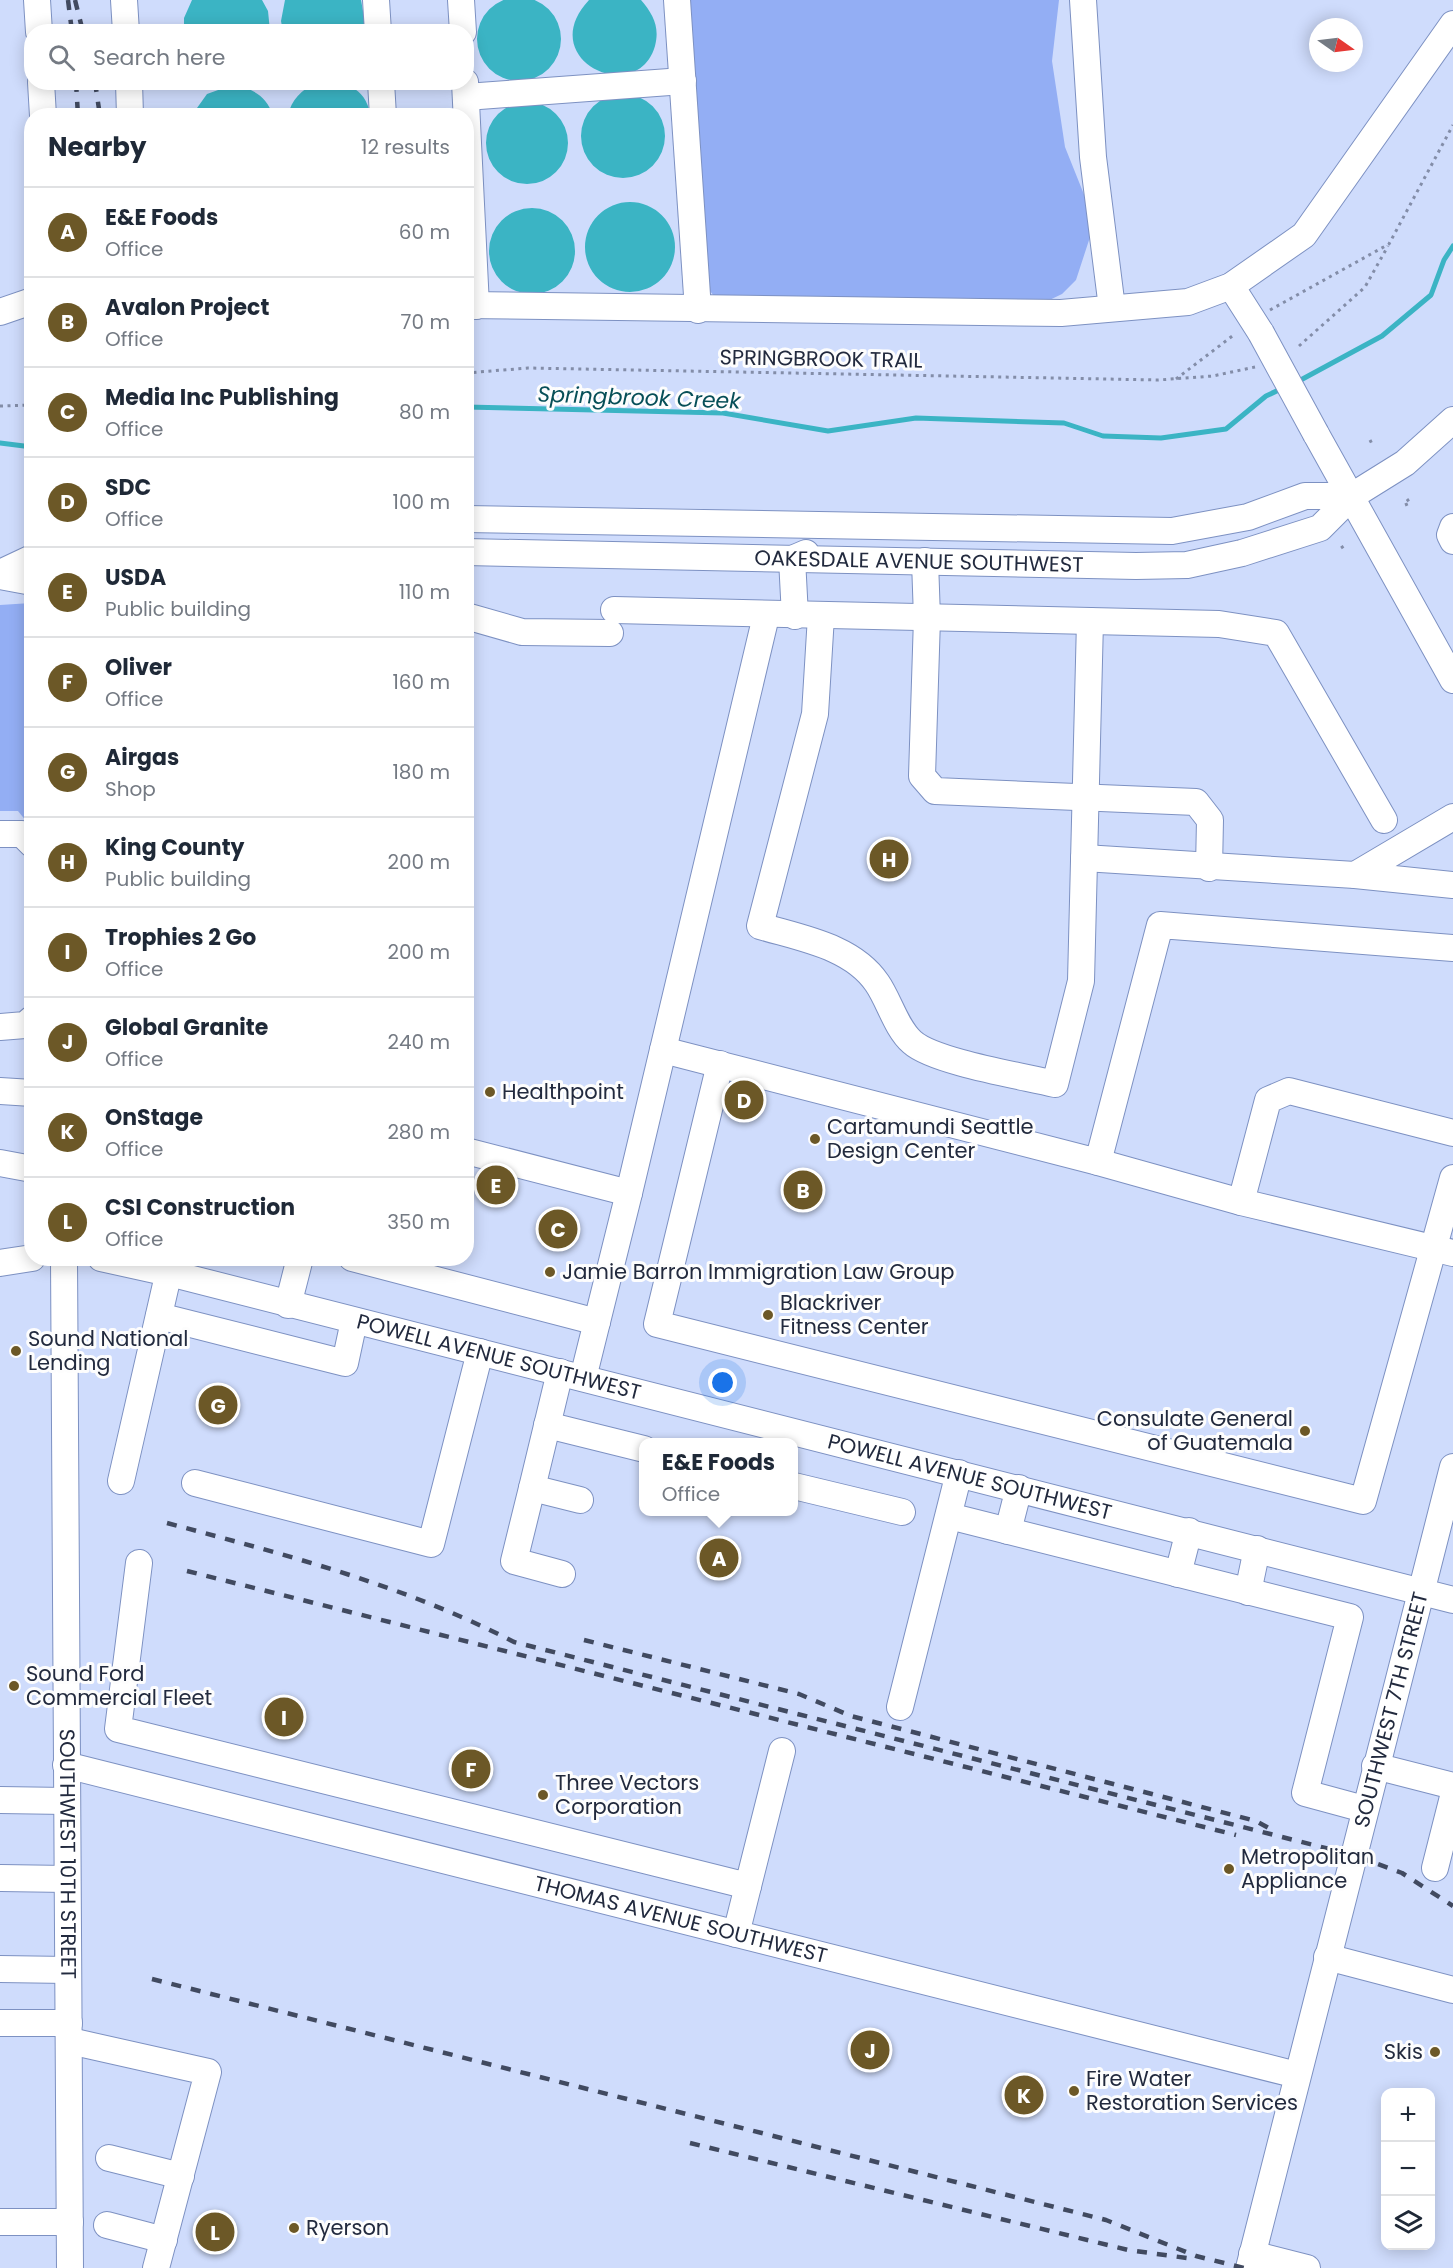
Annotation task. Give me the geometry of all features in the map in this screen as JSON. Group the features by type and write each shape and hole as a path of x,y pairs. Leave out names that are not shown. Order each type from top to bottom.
{"street":[{"path":"37,0 38,24"},
{"path":"124,0 126,24"},
{"path":"376,0 378,24"},
{"path":"461,0 462,24"},
{"path":"677,0 698,310"},
{"path":"1083,0 1093,158 1112,308"},
{"path":"474,306 1061,313 1188,302 1231,286 1304,235 1453,24"},
{"path":"474,90 683,81"},
{"path":"41,90 43,108"},
{"path":"129,90 130,108"},
{"path":"381,90 383,108"},
{"path":"466,90 466,108"},
{"path":"1231,286 1257,326 1453,680"},
{"path":"0,312 24,304"},
{"name":"OAKESDALE AVENUE SOUTHWEST","path":"474,552 1187,565 1242,553 1320,528 1352,496 1405,463 1453,420"},
{"name":"OAKESDALE AVENUE SOUTHWEST","path":"474,519 1172,531 1248,517 1305,496 1352,496"},
{"path":"1453,527 1450,535 1453,541"},
{"path":"795,616 792,559 833,541 986,542 1017,530"},
{"path":"925,561 927,618 922,776 936,791 1196,802 1210,820 1209,868"},
{"path":"0,575 24,562"},
{"path":"0,575 24,580"},
{"path":"562,1574 514,1561 547,1425 597,1322 766,615"},
{"path":"474,618 522,632 612,622 766,615 1219,624 1276,633 1384,820"},
{"path":"821,616 815,714 760,926 830,948 858,962 877,982 910,1041 929,1054 1055,1084 1081,981 1090,621"},
{"path":"1355,875 1453,817"},
{"path":"0,834 22,834 24,836"},
{"path":"1084,858 1209,868 1355,875 1453,885"},
{"path":"1098,1162 1160,925 1453,948"},
{"path":"663,1050 1098,1162 1241,1202 1443,1250"},
{"path":"720,1064 657,1324 1363,1501 1443,1250 1453,1178"},
{"path":"0,1091 24,1092"},
{"path":"1241,1202 1268,1100 1289,1091 1453,1133"},
{"path":"474,1153 629,1193"},
{"path":"0,1163 24,1168"},
{"path":"0,1263 24,1259"},
{"name":"SOUTHWEST 10TH STREET","path":"64,1266 70,2268"},
{"path":"121,1481 170,1266"},
{"name":"POWELL AVENUE SOUTHWEST","path":"170,1266 288,1305 572,1375 788,1438"},
{"path":"288,1305 298,1266"},
{"path":"383,1266 597,1322"},
{"path":"159,1316 345,1363 354,1321"},
{"path":"195,1483 431,1544 480,1352"},
{"path":"547,1425 639,1448"},
{"name":"POWELL AVENUE SOUTHWEST","path":"798,1440 960,1473 1453,1600"},
{"name":"SOUTHWEST 7TH STREET","path":"1250,2261 1419,1591 1453,1467"},
{"path":"900,1707 960,1473"},
{"path":"798,1487 902,1512"},
{"path":"532,1488 580,1500"},
{"path":"1008,1531 1019,1488"},
{"path":"949,1516 1350,1617 1305,1793 1365,1809"},
{"path":"1178,1574 1189,1531"},
{"path":"1248,1592 1257,1549"},
{"path":"140,1563 118,1730 748,1886"},
{"path":"736,1934 782,1751"},
{"name":"THOMAS AVENUE SOUTHWEST","path":"66,1765 1297,2075"},
{"path":"1375,1766 1453,1786"},
{"path":"1435,1868 1453,1797"},
{"path":"0,1800 66,1801"},
{"path":"1,1878 67,1879"},
{"path":"1327,1957 1453,1990"},
{"path":"0,1969 68,1970"},
{"path":"0,2023 69,2032 208,2072 156,2268"},
{"path":"109,2158 181,2175"},
{"path":"0,2222 70,2222"},
{"path":"107,2225 164,2240"},
{"path":"1250,2261 1307,2268"}],"path":[{"path":"1299,346 1365,287 1453,125"},
{"path":"1175,379 1389,244"},
{"name":"SPRINGBROOK TRAIL","path":"474,372 528,368 969,378 1175,379 1213,376 1259,366"},
{"path":"0,406 24,405"},
{"path":"1405,505 1410,503 1407,499"},
{"path":"1341,548 1347,543"}],"shaded area":[{"path":"507,-1 531,-1 542,4 554,16 560,31 560,47 554,62 542,74 527,80 511,80 496,74 484,62 478,47 478,31 484,16 489,9"},
{"path":"192,0 262,0 268,11 269,24 184,24 184,18"},
{"path":"285,0 361,0 365,22 365,24 282,24"},
{"path":"589,0 641,0 652,16 657,33 655,46 645,64 629,73 611,75 594,69 581,57 573,41 575,22"},
{"path":"683,0 1059,0 1052,61 1065,147 1089,207 1091,234 1076,280 1062,294 1037,306 715,297 704,284"},
{"path":"218,90 250,90 258,94 270,108 197,108 207,94"},
{"path":"305,90 356,90 364,97 369,108 291,108"},
{"path":"623,94 639,97 653,106 662,120 665,136 662,152 653,166 639,175 623,178 607,175 593,166 584,152 581,136 584,120 593,106 607,97"},
{"path":"519,102 535,102 550,109 561,120 568,135 565,159 556,172 535,184 519,184 504,177 493,166 486,151 486,135 493,120 504,109"},
{"path":"630,202 647,206 662,215 671,230 675,247 671,264 662,279 647,288 630,292 613,288 598,279 589,264 585,247 589,230 598,215 613,206"},
{"path":"532,208 556,215 568,227 575,251 568,275 556,287 532,294 508,287 496,275 489,251 496,227 508,215"},
{"path":"24,603 24,818 18,811 0,811 0,605"}],"waterway":[{"name":"Springbrook Creek","path":"1297,382 1382,336 1431,295 1444,260 1453,246"},
{"name":"Springbrook Creek","path":"474,407 723,413 828,431 916,418 1064,423 1103,436 1161,438 1226,429 1266,396 1283,388"},
{"name":"Springbrook Creek","path":"0,443 24,446"}],"railway":[{"path":"68,0 71,24"},
{"path":"75,0 81,24"},
{"path":"76,90 78,108"},
{"path":"96,90 99,108"},
{"path":"167,1523 344,1573 430,1604 514,1642 1353,1855 1402,1873 1453,1906"},
{"path":"187,1571 1236,1835"},
{"path":"584,1640 799,1694 851,1716 1256,1821 1274,1831"},
{"path":"152,1979 1106,2220 1196,2256 1244,2268"},
{"path":"690,2143 1128,2250 1194,2259"}],"place":[{"name":"King County","path":"889,859"},
{"name":"Healthpoint","path":"490,1092"},
{"name":"SDC","path":"744,1100"},
{"name":"Cartamundi Seattle Design Center","path":"815,1139"},
{"name":"USDA","path":"496,1185"},
{"name":"Avalon Project","path":"803,1190"},
{"name":"Media Inc Publishing","path":"558,1229"},
{"name":"Jamie Barron Immigration Law Group","path":"550,1272"},
{"name":"Blackriver Fitness Center","path":"768,1315"},
{"name":"Sound National Lending","path":"16,1351"},
{"name":"Airgas","path":"218,1405"},
{"name":"Consulate General of Guatemala","path":"1305,1431"},
{"name":"E&E Foods","path":"719,1558"},
{"name":"Sound Ford Commercial Fleet","path":"14,1686"},
{"name":"Trophies 2 Go","path":"284,1717"},
{"name":"Oliver","path":"471,1769"},
{"name":"Three Vectors Corporation","path":"543,1795"},
{"name":"Metropolitan Appliance","path":"1229,1869"},
{"name":"Global Granite","path":"870,2050"},
{"name":"Skis","path":"1435,2052"},
{"name":"Fire Water Restoration Services","path":"1074,2091"},
{"name":"OnStage","path":"1024,2095"},
{"name":"Ryerson","path":"294,2228"},
{"name":"CSI Construction","path":"215,2232"}]}
